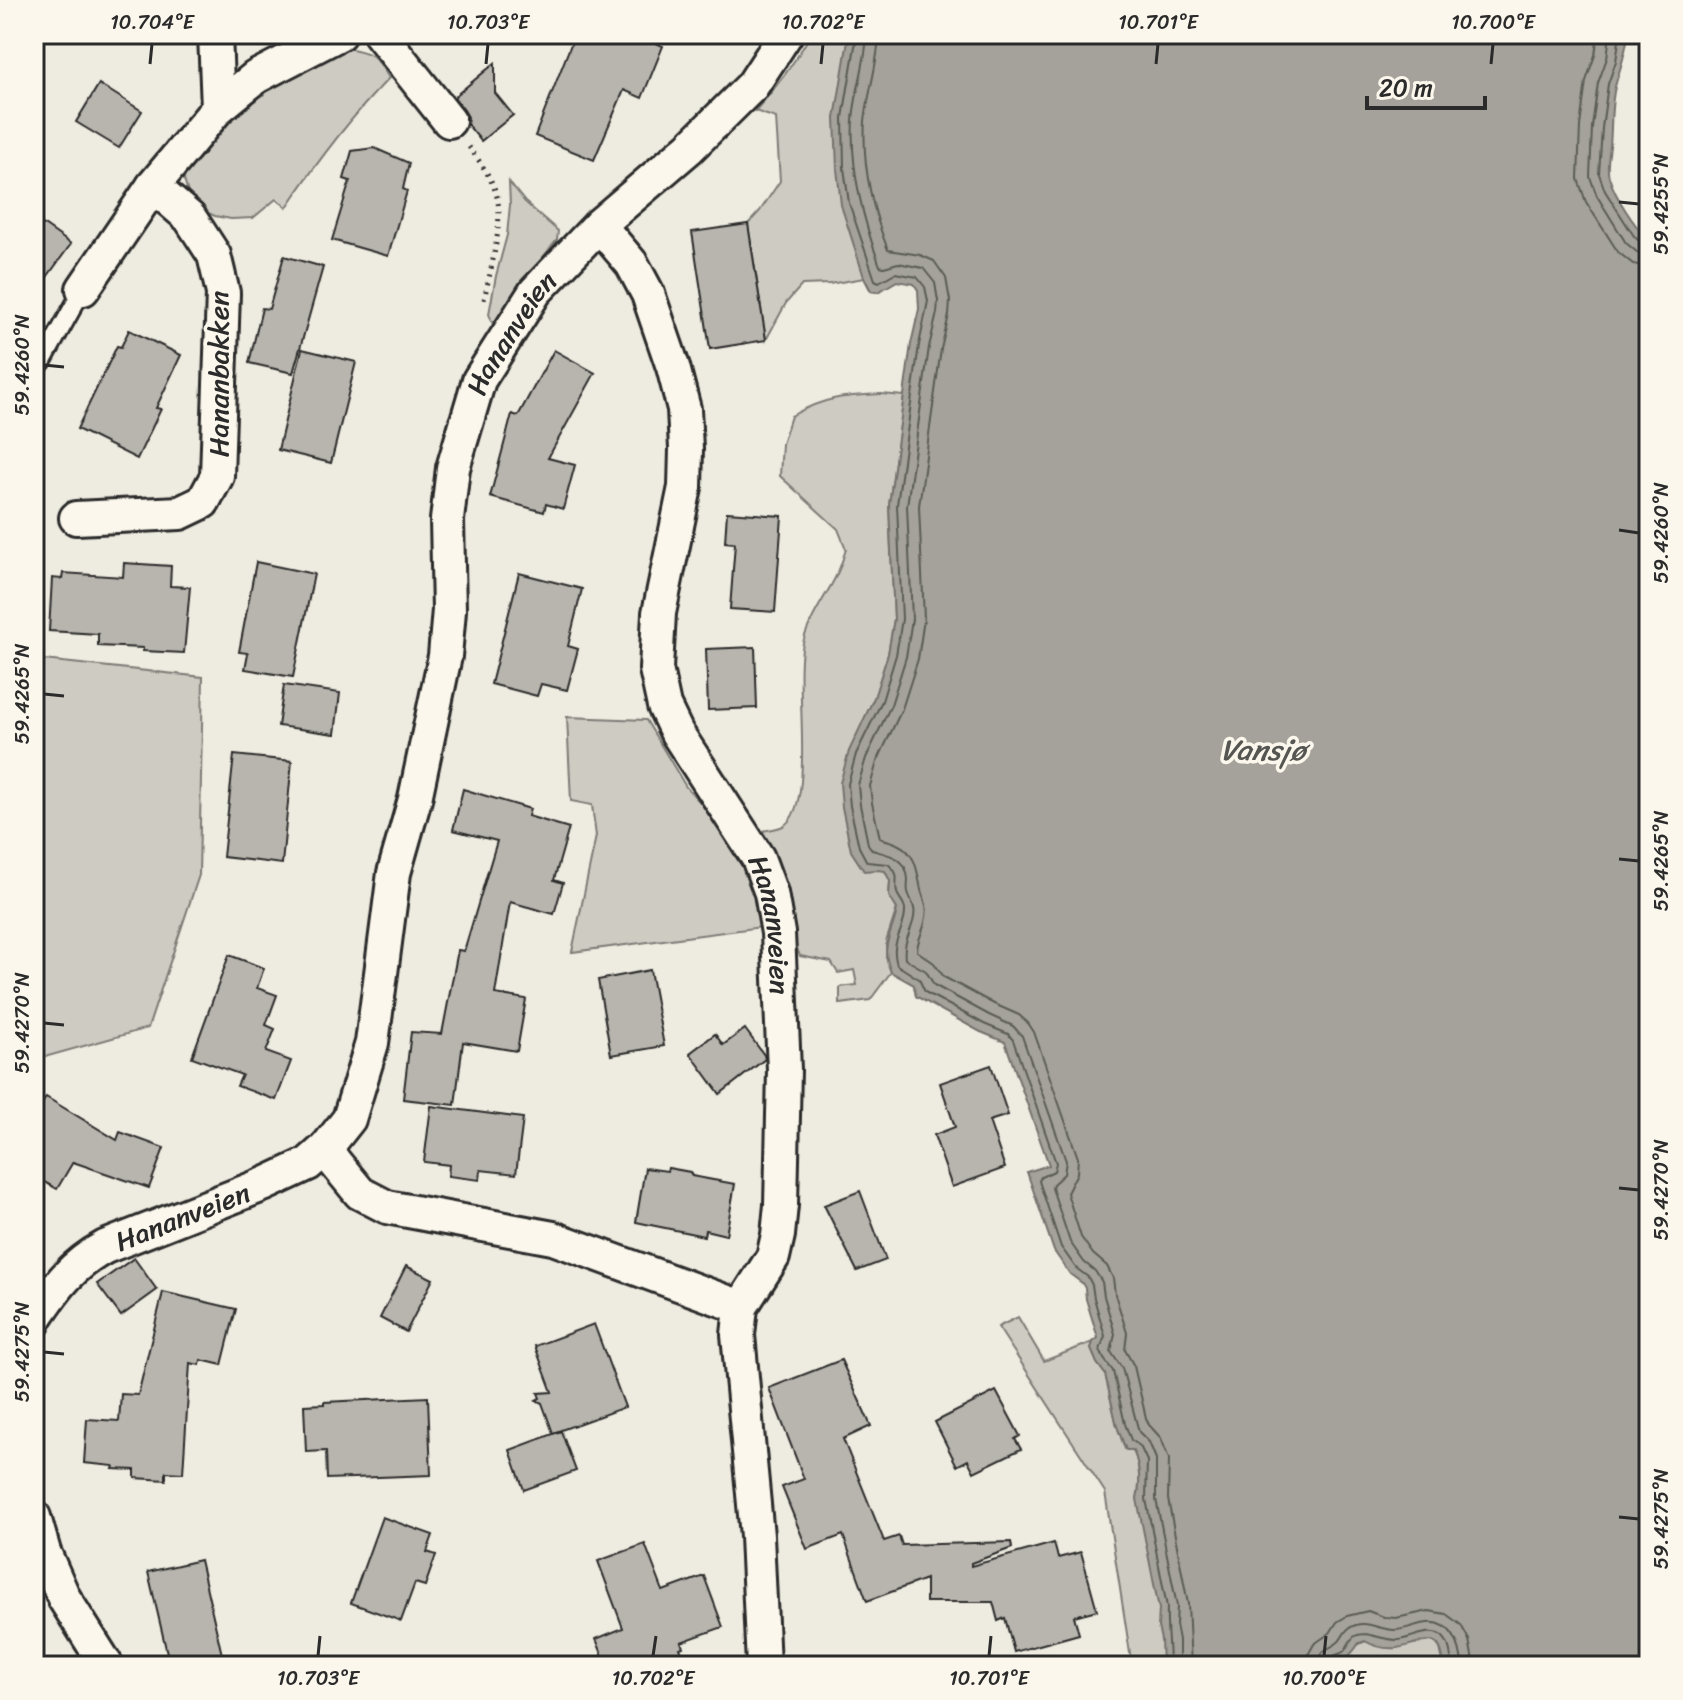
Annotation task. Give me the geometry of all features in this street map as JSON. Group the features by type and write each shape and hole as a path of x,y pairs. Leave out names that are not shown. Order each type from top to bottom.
{"street":[{"path":"215,34 218,108"},
{"path":"83,289 153,186 218,108 256,77 339,34"},
{"path":"380,34 449,121"},
{"name":"Hananveien","path":"34,1322 58,1283 86,1257 308,1164 326,1148 349,1119 372,1043 394,873 415,799 445,656 449,610 447,520 453,468 479,380 535,292 599,225 689,148 752,86 786,34"},
{"name":"Hananbakken","path":"76,518 180,513 203,502 217,476 223,293 214,255 190,218 153,186"},
{"name":"Hananveien","path":"599,225 632,264 648,294 684,409 685,487 658,627 656,669 664,706 677,733 758,858 771,893 778,933 784,1070 781,1205 773,1257 741,1307 738,1335 757,1536 763,1666"},
{"path":"326,1148 360,1193 387,1207 553,1238 741,1307"},
{"path":"34,1517 44,1552 64,1598 107,1666"}],"lane":[{"path":"34,371 43,361 83,289"}],"path":[{"path":"449,121 485,169 498,201 497,231 484,304"}],"shaded area":[{"path":"811,34 872,34 878,292 871,291 864,278 802,285 786,303 766,340 748,224 780,181 776,118 755,111 785,74"},
{"path":"345,48 372,56 389,78 335,140 287,207 276,199 253,218 231,219 199,209 190,199 184,180 187,164 247,99"},
{"path":"509,182 525,202 558,231 557,240 525,279 494,327 489,314 507,235"},
{"path":"881,394 904,396 889,505 894,619 888,654 863,722 890,881 889,896 897,908 886,942 886,957 993,1026 981,1032 916,996 914,985 891,972 870,1000 840,1004 840,987 857,985 854,970 838,973 831,962 800,956 787,900 759,832 783,826 793,814 802,769 801,658 804,639 837,575 846,549 838,529 780,476 782,444 791,416 834,399"},
{"path":"34,659 203,677 199,875 148,1028 34,1060"},
{"path":"567,717 646,720 686,787 738,844 753,881 762,927 572,952 596,836 592,805 571,801"},
{"path":"1018,1317 1044,1361 1093,1342 1091,1349 1105,1374 1125,1449 1133,1450 1137,1462 1137,1499 1262,1666 1132,1666 1105,1492 998,1327"},
{"path":"1366,1641 1391,1647 1434,1641 1440,1648 1444,1666 1320,1666 1333,1662"}],"water":[{"name":"Vansjø","path":"849,34 1628,34 1613,98 1608,169 1620,202 1649,241 1649,1666 1444,1666 1441,1650 1435,1642 1385,1648 1365,1641 1359,1643 1343,1660 1320,1666 1162,1666 1159,1609 1137,1499 1137,1462 1133,1450 1126,1450 1105,1374 1091,1349 1098,1338 1085,1288 1070,1274 1054,1251 1027,1172 1049,1165 1005,1042 916,996 914,985 891,972 886,954 897,909 889,896 890,881 885,871 864,871 851,851 842,807 840,783 849,751 874,698 888,654 894,619 889,505 911,344 919,309 918,290 914,284 897,281 878,292 871,291 841,205 835,118"}],"building":[{"path":"575,34 635,34 663,46 642,98 624,90 594,160 535,136"},
{"path":"495,63 495,93 513,115 481,141 467,124 468,117 454,97"},
{"path":"99,84 142,111 119,148 76,122"},
{"path":"374,148 409,163 403,189 407,191 388,256 332,240 350,181 344,179 352,151"},
{"path":"34,218 71,244 34,295"},
{"path":"748,224 766,340 710,349 692,232"},
{"path":"284,256 323,267 293,373 249,363 262,308 269,309"},
{"path":"129,330 181,355 156,408 161,409 137,459 77,429 117,346 121,347"},
{"path":"302,349 356,362 331,463 278,450"},
{"path":"554,350 595,373 548,458 575,465 563,509 546,504 544,512 490,497 512,414 518,416"},
{"path":"727,512 782,516 775,612 730,609 735,543 725,542"},
{"path":"256,562 314,574 293,677 245,669 248,653 239,652"},
{"path":"124,563 171,566 170,586 190,587 184,653 98,646 98,634 49,631 52,578 62,579 63,573 123,577"},
{"path":"519,573 582,589 568,646 578,649 567,690 541,684 537,696 491,684"},
{"path":"755,647 757,708 708,710 706,649"},
{"path":"284,685 340,693 335,734 278,726"},
{"path":"234,755 292,761 282,864 223,857"},
{"path":"463,789 530,809 528,816 569,828 554,880 563,883 554,914 510,902 495,994 526,999 517,1051 463,1042 455,1105 403,1099 411,1032 442,1034 458,950 464,951 497,841 453,830"},
{"path":"229,955 264,968 257,988 277,995 266,1025 275,1029 266,1052 291,1061 276,1100 237,1086 242,1075 192,1057"},
{"path":"650,970 664,1046 611,1055 598,980"},
{"path":"745,1029 765,1059 720,1094 690,1053 715,1034 723,1045"},
{"path":"991,1065 1008,1115 989,1121 1005,1168 952,1187 934,1135 955,1127 940,1083"},
{"path":"46,1097 117,1140 120,1132 164,1148 149,1188 73,1162 57,1189 34,1176 34,1118"},
{"path":"431,1106 523,1118 516,1174 481,1170 480,1180 448,1176 449,1165 424,1162"},
{"path":"645,1168 667,1171 668,1168 735,1184 726,1235 705,1230 704,1236 636,1222"},
{"path":"860,1191 886,1260 857,1271 824,1205"},
{"path":"134,1258 157,1290 121,1316 97,1284"},
{"path":"406,1266 433,1279 406,1332 380,1318"},
{"path":"163,1292 236,1309 222,1365 201,1360 200,1365 190,1363 183,1473 166,1472 166,1480 135,1478 135,1470 84,1463 87,1419 119,1421 121,1394 138,1395"},
{"path":"594,1324 625,1407 553,1433 542,1403 536,1400 540,1398 538,1393 552,1392 535,1346"},
{"path":"841,1360 871,1426 843,1439 884,1541 899,1536 902,1545 1011,1542 1012,1548 971,1563 971,1566 1054,1543 1058,1558 1081,1552 1097,1610 1074,1616 1079,1634 1014,1652 1005,1618 998,1621 993,1602 926,1602 926,1579 867,1601 843,1535 807,1549 782,1487 804,1479 769,1388"},
{"path":"996,1391 1020,1436 1015,1439 1021,1449 974,1472 968,1460 957,1466 935,1422"},
{"path":"428,1397 431,1475 327,1479 326,1451 306,1452 304,1405"},
{"path":"561,1431 576,1471 524,1490 510,1450"},
{"path":"382,1517 433,1535 427,1552 436,1555 425,1586 415,1583 401,1621 351,1603"},
{"path":"645,1544 663,1591 704,1576 723,1627 681,1642 683,1647 680,1648 687,1666 607,1666 596,1639 623,1628 598,1561"},
{"path":"200,1560 223,1659 192,1666 170,1666 148,1572"}]}
